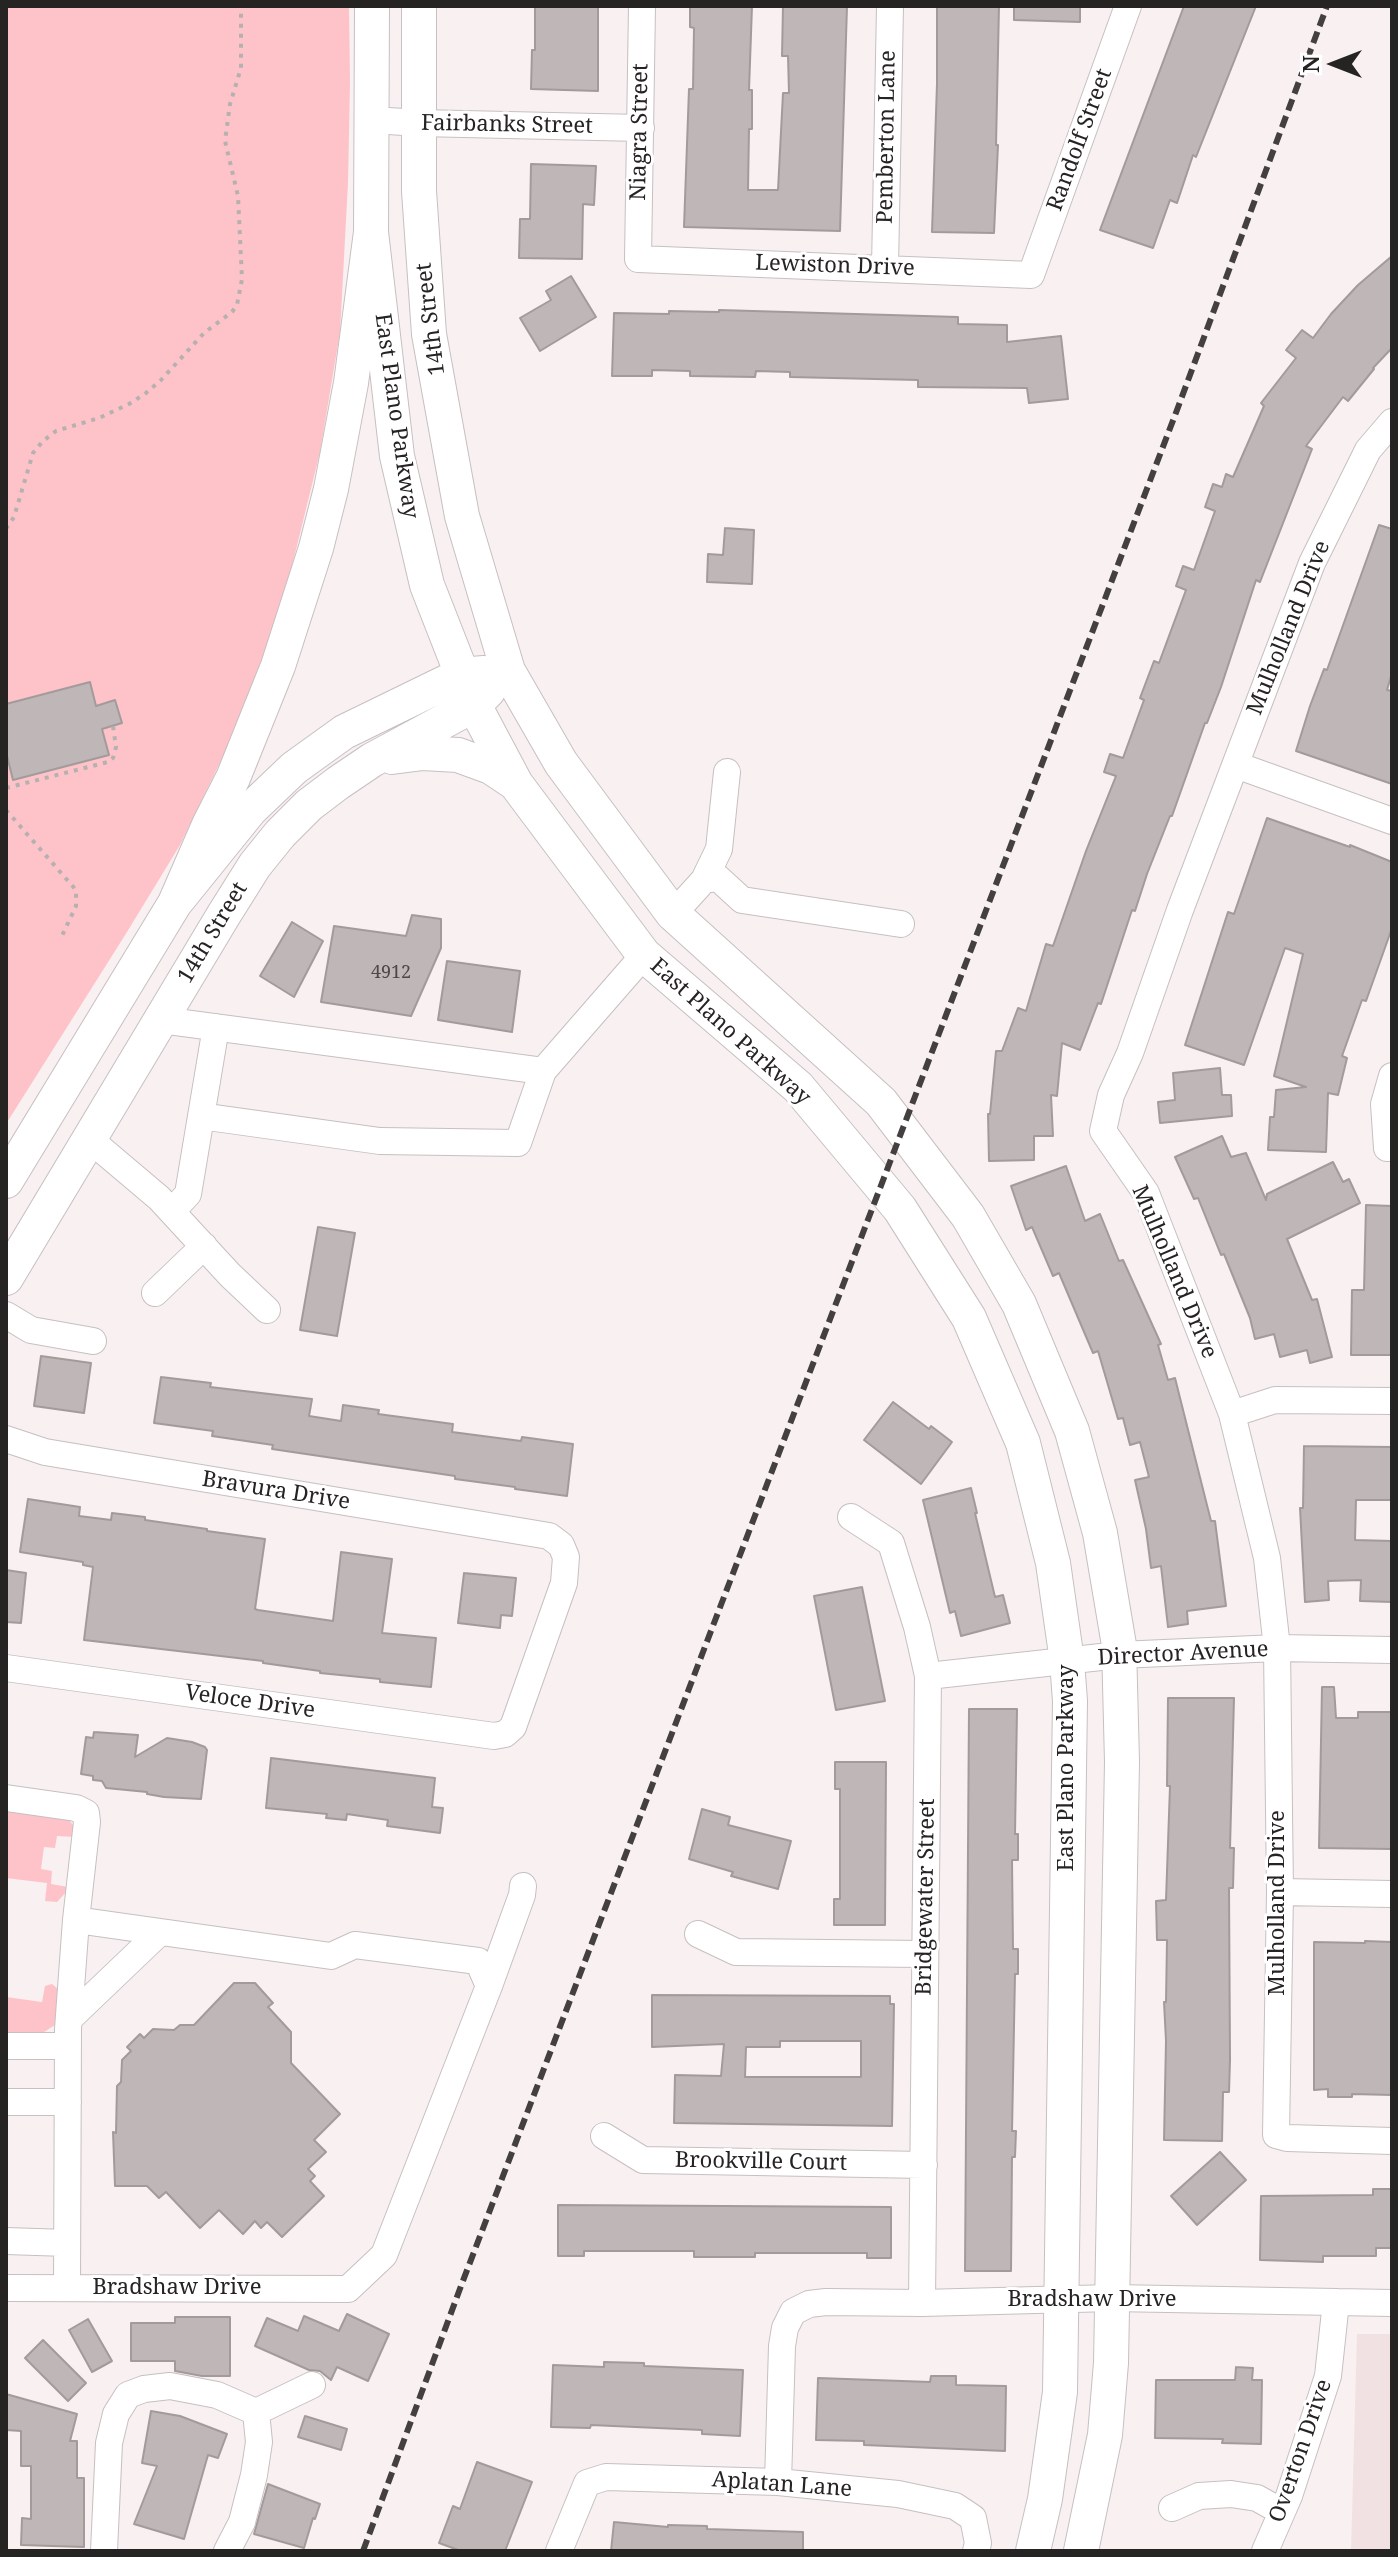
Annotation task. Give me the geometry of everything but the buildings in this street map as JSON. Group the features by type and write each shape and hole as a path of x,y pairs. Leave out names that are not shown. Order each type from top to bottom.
{"main road":[{"path":"175,903 258,720 316,548 331,489 351,383 371,232 372,6"},
{"name":"14th Street","path":"8,1179 175,903 250,810 294,768 344,732 468,690 508,671 462,516 429,334 419,191 419,6"},
{"name":"East Plano Parkway","path":"371,232 397,456 427,585 468,690 516,784 644,955 798,1087 900,1209 969,1318 1023,1443 1053,1563 1070,1701 1060,2392 1045,2499 1033,2551"},
{"path":"508,671 561,763 673,914 881,1102 968,1216 1019,1304 1072,1431 1100,1533 1119,1655 1122,1762 1111,2363 1105,2435 1081,2551"},
{"name":"14th Street","path":"6,1278 247,878 280,834 309,805 468,690"},
{"path":"372,760 442,752 476,760 516,784"},
{"path":"644,955 673,914"},
{"path":"8,1179 50,1202"}],"street":[{"name":"Niagra Street","path":"638,259 642,6"},
{"name":"Pemberton Lane","path":"885,268 890,6"},
{"name":"Randolf Street","path":"1031,275 1128,6"},
{"name":"Fairbanks Street","path":"373,120 641,128"},
{"name":"Lewiston Drive","path":"638,259 1031,275"},
{"name":"Mulholland Drive","path":"1392,422 1368,450 1312,563 1180,910 1130,1053 1111,1095 1103,1131 1146,1193 1232,1414 1267,1558 1277,1648 1280,1892 1276,2135 1287,2138 1392,2141"},
{"path":"1236,765 1392,821"},
{"path":"673,914 704,880 719,849 727,772"},
{"path":"704,880 718,878 742,900 901,924"},
{"path":"201,1116 380,1141 518,1143 543,1071 644,955"},
{"path":"161,1020 543,1071"},
{"path":"172,1211 188,1194 216,1027"},
{"path":"1390,1148 1384,1104 1392,1076"},
{"path":"88,1138 159,1198 267,1310"},
{"path":"155,1293 204,1246"},
{"path":"6,1315 31,1330 93,1341"},
{"path":"1232,1414 1275,1400 1392,1401"},
{"name":"Bravura Drive","path":"6,1439 45,1452 549,1536 561,1545 566,1557 564,1583 513,1727 505,1734 494,1736"},
{"name":"Bridgewater Street","path":"851,1517 891,1543 917,1627 928,1676 922,2303"},
{"name":"Director Avenue","path":"928,1676 1119,1655 1277,1648 1392,1650"},
{"name":"Veloce Drive","path":"6,1668 494,1736"},
{"path":"6,1798 76,1808 86,1813 69,2019 67,2288"},
{"path":"489,1986 523,1886"},
{"path":"1280,1892 1392,1894"},
{"path":"76,1920 331,1956 355,1945 478,1961 489,1986"},
{"path":"69,2019 160,1932"},
{"path":"698,1934 736,1952 924,1954"},
{"name":"Bradshaw Drive","path":"6,2288 348,2289 384,2255 489,1986"},
{"path":"6,2046 68,2046"},
{"path":"6,2102 68,2102"},
{"name":"Brookville Court","path":"604,2136 643,2160 924,2165"},
{"path":"6,2241 67,2243"},
{"name":"Bradshaw Drive","path":"778,2482 785,2328 793,2312 809,2304 1112,2298 1392,2303"},
{"name":"Overton Drive","path":"1265,2551 1282,2512 1328,2376 1336,2302"},
{"path":"104,2551 109,2443 116,2414 128,2395 144,2389 170,2386 217,2395 256,2412 312,2385"},
{"path":"227,2551 242,2522 254,2475 259,2442 256,2412"},
{"name":"Aplatan Lane","path":"559,2551 587,2483 606,2477 778,2482 898,2494 955,2506 973,2518 978,2543 976,2551"},
{"path":"1172,2508 1199,2496 1231,2494 1257,2498 1282,2512"}],"path":[{"path":"6,529 14,517 33,453 43,441 56,431 99,418 146,393 204,333 237,305 242,279 238,196 225,141 230,104 241,68 241,6"},
{"path":"6,788 108,762 113,758 116,747 113,726"},
{"path":"6,810 76,890 76,906 60,940"}],"shaded area":[{"path":"6,6 349,6 350,82 340,332 320,452 290,574 264,653 229,744 180,845 6,1124"},
{"path":"6,1808 68,1819 74,1826 75,1837 57,1836 55,1848 44,1847 41,1869 52,1871 51,1884 69,1889 57,1902 45,1901 47,1883 6,1878"},
{"path":"52,1984 58,1989 55,2025 41,2034 6,2034 6,1997 42,2002 45,1986"},
{"path":"1357,2334 1392,2334 1392,2551 1351,2551"}],"railway":[{"path":"363,2551 461,2286 1177,410 1327,6"}]}
